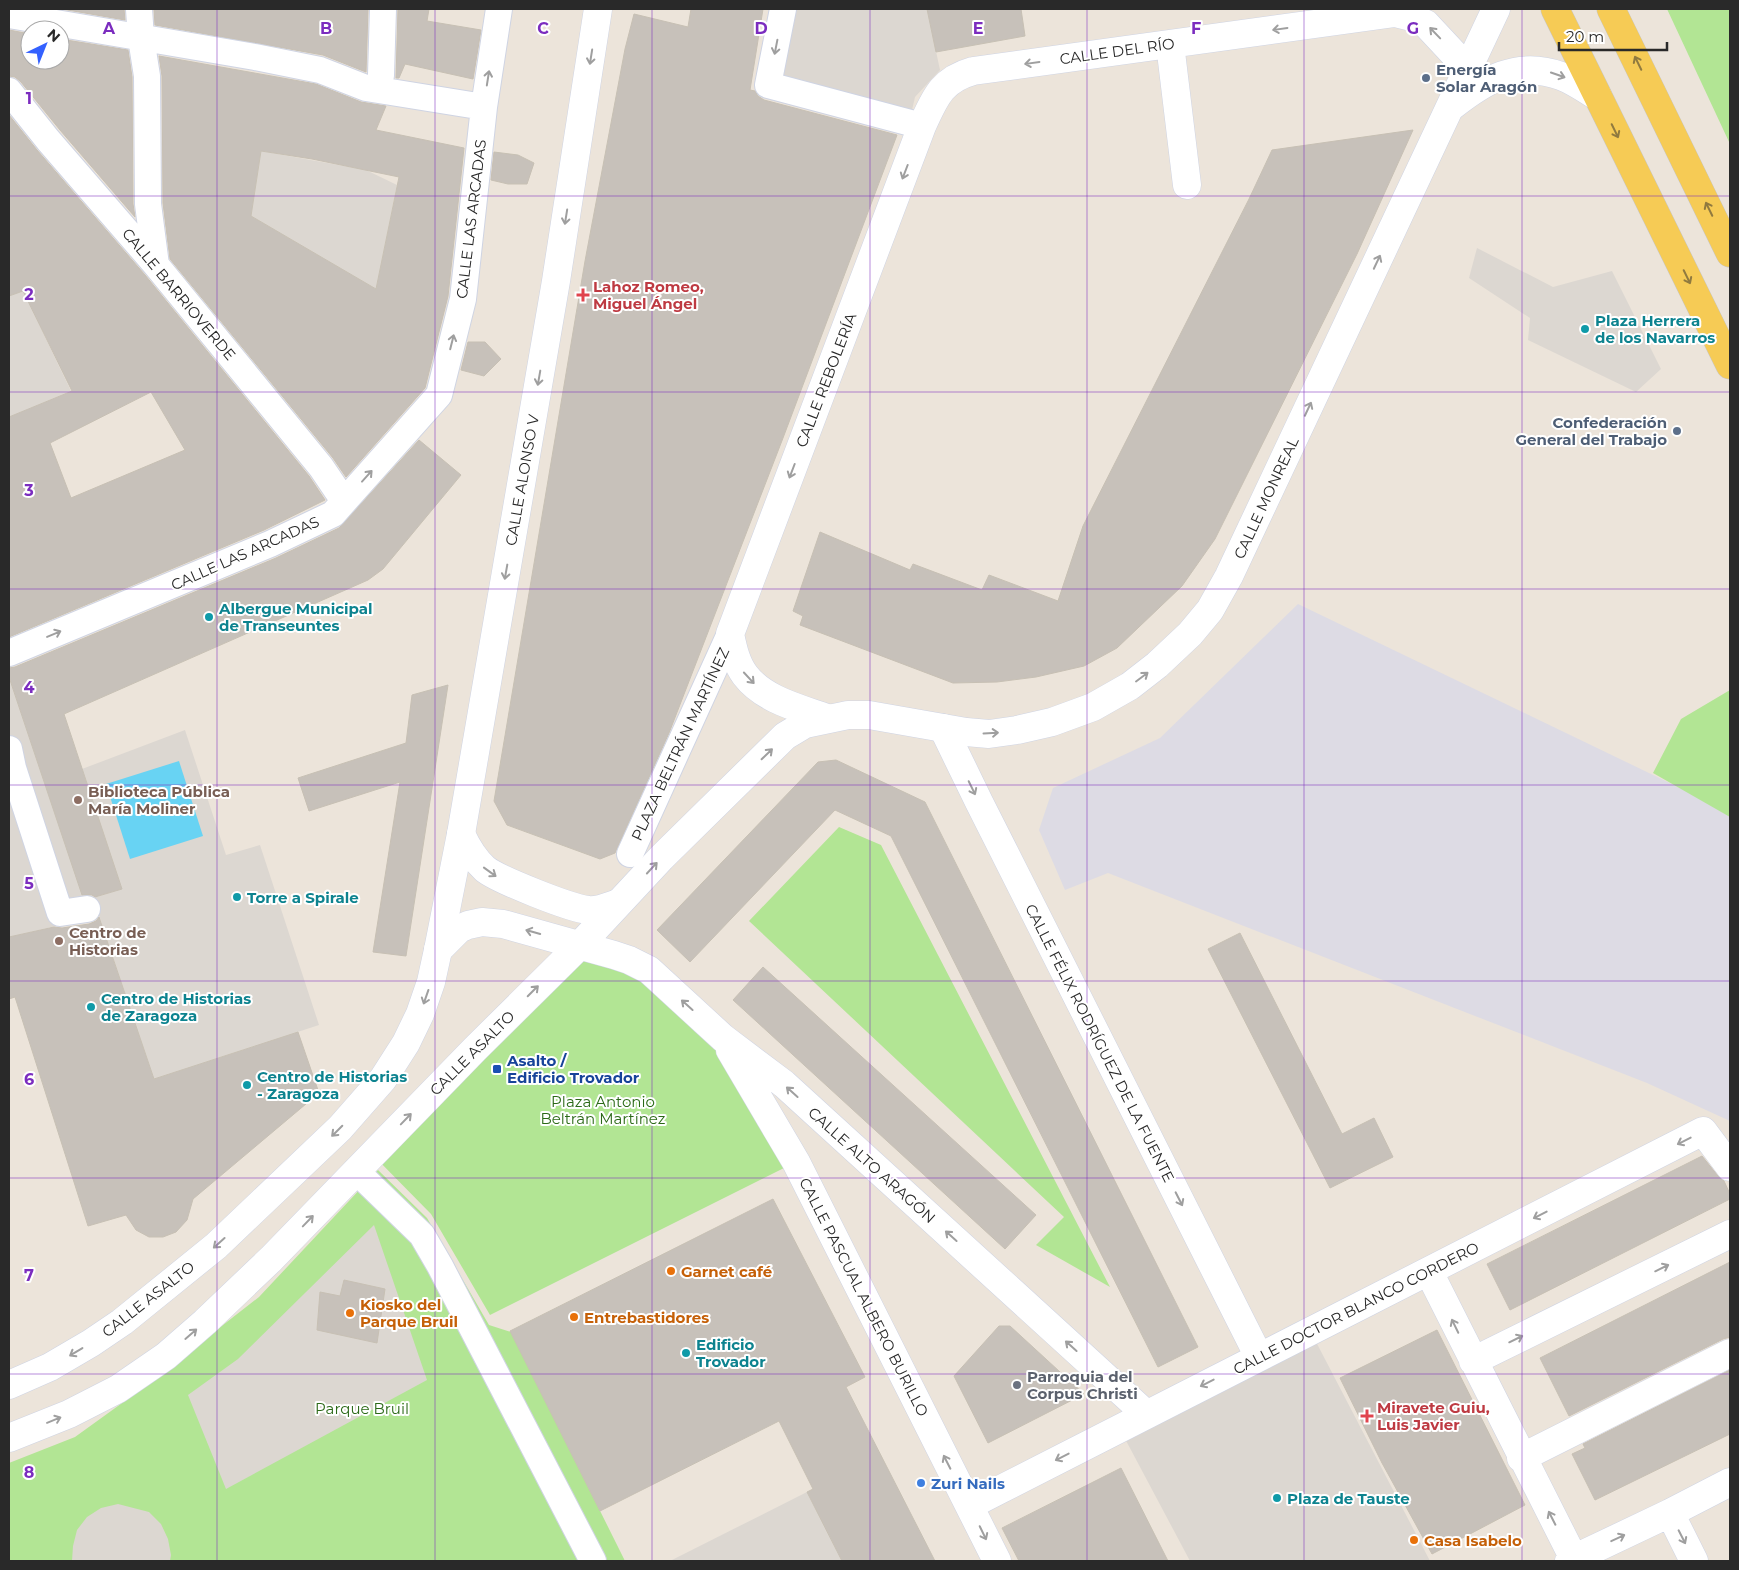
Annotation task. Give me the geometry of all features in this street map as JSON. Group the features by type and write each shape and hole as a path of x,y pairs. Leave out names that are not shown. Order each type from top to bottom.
{"main road":[{"path":"1555,9 1730,365"},
{"path":"1611,9 1730,253"}],"street":[{"path":"139,9 147,76 148,204 156,265"},
{"path":"379,90 383,9"},
{"name":"CALLE LAS ARCADAS","path":"9,653 270,544 333,514 439,394 462,299 484,107 499,9"},
{"name":"CALLE ALONSO V","path":"438,950 461,834 556,281 598,9"},
{"path":"783,9 768,85 922,126"},
{"name":"CALLE MONREAL","path":"943,728 989,734 1052,722 1093,707 1130,686 1157,666 1190,634 1205,616 1229,576 1496,9"},
{"name":"CALLE DEL RÍO","path":"922,126 933,102 944,87 959,75 973,70 1395,13 1411,17 1426,24 1468,69"},
{"path":"9,15 255,57 320,70 366,88 484,107"},
{"path":"1170,44 1187,185"},
{"name":"CALLE MONREAL","path":"1450,107 1466,94 1492,78 1508,72 1523,70 1547,72 1562,76 1598,97"},
{"name":"CALLE BARRIOVERDE","path":"9,91 48,140 156,265 322,468 344,501"},
{"name":"CALLE REBOLERÍA","path":"730,634 922,126"},
{"path":"730,634 735,654 744,674 761,690 781,702 827,718"},
{"name":"PLAZA BELTRÁN MARTÍNEZ","path":"630,854 730,634"},
{"name":"CALLE ASALTO","path":"9,1438 69,1414 118,1389 166,1356 205,1322 270,1260 475,1049 580,945 661,858 785,736 805,724 848,715 869,715 943,728"},
{"name":"CALLE FÉLIX RODRÍGUEZ DE LA FUENTE","path":"943,728 983,811 1259,1357"},
{"path":"10,762 60,913 87,909"},
{"path":"461,834 475,858 486,870 501,879 572,906 589,910 604,908 618,903"},
{"name":"CALLE ALTO ARAGÓN","path":"438,950 458,929 482,922 503,924 580,945 629,960 649,970 723,1038 784,1084 1146,1414"},
{"name":"CALLE ASALTO","path":"9,1385 50,1367 122,1322 216,1246 340,1128 383,1079 406,1043 420,1014 431,982 438,950"},
{"name":"CALLE PASCUAL ALBERO BURILLO","path":"723,1038 796,1162 997,1561"},
{"name":"CALLE DOCTOR BLANCO CORDERO","path":"970,1506 1146,1414 1429,1272 1703,1131 1730,1167"},
{"path":"356,1171 422,1235 440,1266 593,1561"},
{"path":"1472,1361 1730,1234"},
{"path":"1429,1272 1572,1561 1730,1482"},
{"path":"1522,1458 1730,1353"},
{"path":"1670,1513 1694,1561"}],"shaded area":[{"path":"783,9 927,9 940,70 915,97 909,123 768,85"},
{"path":"261,151 366,170 397,185 376,289 251,216"},
{"name":"Plaza Herrera de los Navarros","path":"1477,248 1553,287 1612,271 1661,369 1636,392 1528,340 1530,318 1469,278"},
{"path":"23,291 71,391 9,417 9,296"},
{"path":"1298,604 1730,812 1730,1121 1647,1083 1108,873 1065,890 1039,830 1053,788 1160,738"},
{"path":"9,677 84,900 69,923 9,937"},
{"path":"185,730 226,855 260,845 319,1025 154,1079 93,898 122,889 82,769"},
{"path":"374,1225 427,1380 226,1489 188,1395 238,1359"},
{"name":"Plaza de Tauste","path":"1314,1338 1430,1561 1190,1561 1123,1435"},
{"path":"807,1492 842,1561 670,1561"},
{"path":"118,1504 149,1512 161,1524 168,1539 171,1555 170,1561 72,1561 77,1530 87,1517 101,1508"}],"green space":[{"path":"1667,9 1730,9 1730,144"},
{"path":"1730,690 1730,817 1653,773 1681,719"},
{"path":"839,827 881,845 1110,1287 1036,1245 1064,1217 749,921"},
{"name":"Plaza Antonio Beltrán Martínez","path":"580,945 629,960 723,1038 796,1162 490,1315 431,1214 372,1154"},
{"name":"Parque Bruil","path":"378,1170 427,1218 489,1325 511,1332 625,1561 9,1561 9,1463 75,1437 136,1393 259,1297"}],"water":[{"path":"179,761 203,836 130,859 106,784"}],"building":[{"path":"62,9 124,9 125,20"},
{"path":"154,9 368,9 366,72 323,55 155,25"},
{"path":"398,9 429,9 427,21 481,30 473,79 405,64 399,78 396,78"},
{"path":"691,9 763,9 750,90 755,91 764,100 897,135 669,733 615,853 600,859 507,825 494,801 585,261 625,49 634,14 688,27"},
{"path":"927,9 1021,9 1025,36 936,52"},
{"path":"9,30 20,32 20,70 70,70 70,41 128,50 132,77 133,204 135,217 21,82 15,77 9,76"},
{"path":"159,56 316,84 361,102 386,106 376,130 464,148 448,296 425,388 346,477 333,458 170,259 163,203 162,76","holes":["261,151 312,159 399,177 376,289 251,216"]},
{"path":"9,115 145,275 309,476 325,500 264,530 9,637 9,417 72,391 23,291 9,296","holes":["151,392 185,450 71,498 50,443"]},
{"path":"1413,130 1357,254 1215,539 1182,586 1117,648 1084,666 1036,677 997,682 953,683 800,625 803,616 793,611 820,532 910,570 913,564 982,590 989,575 1058,601 1083,526 1272,150"},
{"path":"494,152 518,155 534,163 527,184 508,184 491,180"},
{"path":"468,342 485,342 501,359 484,376 461,370"},
{"name":"Albergue Municipal de Transeuntes","path":"419,440 461,475 383,569 368,580 64,714 122,889 95,897 92,895 82,895 9,677 9,668 276,558 339,528"},
{"path":"448,685 406,956 373,952 400,782 309,811 298,778 406,743 412,695"},
{"path":"836,760 925,802 1198,1347 1158,1367 891,836 835,810 690,962 657,930 818,762"},
{"path":"99,917 154,1079 298,1032 319,1093 193,1199 187,1220 176,1232 163,1237 149,1237 136,1230 126,1215 88,1226 15,997 9,999 9,937 54,927 62,928 89,924 96,921"},
{"path":"1240,933 1342,1134 1374,1118 1393,1157 1330,1188 1208,949"},
{"path":"763,967 1036,1215 1005,1249 733,1000"},
{"path":"1702,1156 1724,1181 1730,1194 1730,1199 1510,1310 1487,1264"},
{"name":"Edificio Trovador","path":"773,1199 865,1377 846,1387 935,1561 842,1561 807,1492 813,1489 779,1421 600,1511 510,1331"},
{"path":"1730,1262 1730,1337 1569,1416 1540,1358"},
{"name":"Kiosko del Parque Bruil","path":"344,1280 385,1289 377,1343 317,1330 320,1292 340,1296"},
{"name":"Parroquia del Corpus Christi","path":"999,1326 1010,1326 1084,1394 988,1443 954,1376"},
{"path":"1437,1330 1525,1505 1432,1554 1382,1463 1340,1378"},
{"path":"1730,1370 1730,1434 1595,1500 1572,1454 1585,1448 1583,1444"},
{"path":"1121,1468 1168,1561 1019,1561 1002,1528"}],"place":[{"name":"Energía Solar Aragón","path":"1426,78"},
{"name":"Lahoz Romeo, Miguel Ángel","path":"583,295"},
{"name":"Plaza Herrera de los Navarros","path":"1585,329"},
{"name":"Confederación General del Trabajo","path":"1677,431"},
{"name":"Albergue Municipal de Transeuntes","path":"209,617"},
{"name":"Biblioteca Pública María Moliner","path":"78,800"},
{"name":"Torre a Spirale","path":"237,897"},
{"name":"Centro de Historias","path":"59,941"},
{"name":"Centro de Historias de Zaragoza","path":"91,1007"},
{"name":"Asalto / Edificio Trovador","path":"497,1069"},
{"name":"Centro de Historias - Zaragoza","path":"247,1085"},
{"name":"Garnet café","path":"671,1271"},
{"name":"Kiosko del Parque Bruil","path":"350,1313"},
{"name":"Entrebastidores","path":"574,1317"},
{"name":"Edificio Trovador","path":"686,1353"},
{"name":"Parroquia del Corpus Christi","path":"1017,1385"},
{"name":"Miravete Guiu, Luis Javier","path":"1367,1416"},
{"name":"Zuri Nails","path":"921,1483"},
{"name":"Plaza de Tauste","path":"1277,1498"},
{"name":"Casa Isabelo","path":"1414,1540"}]}
